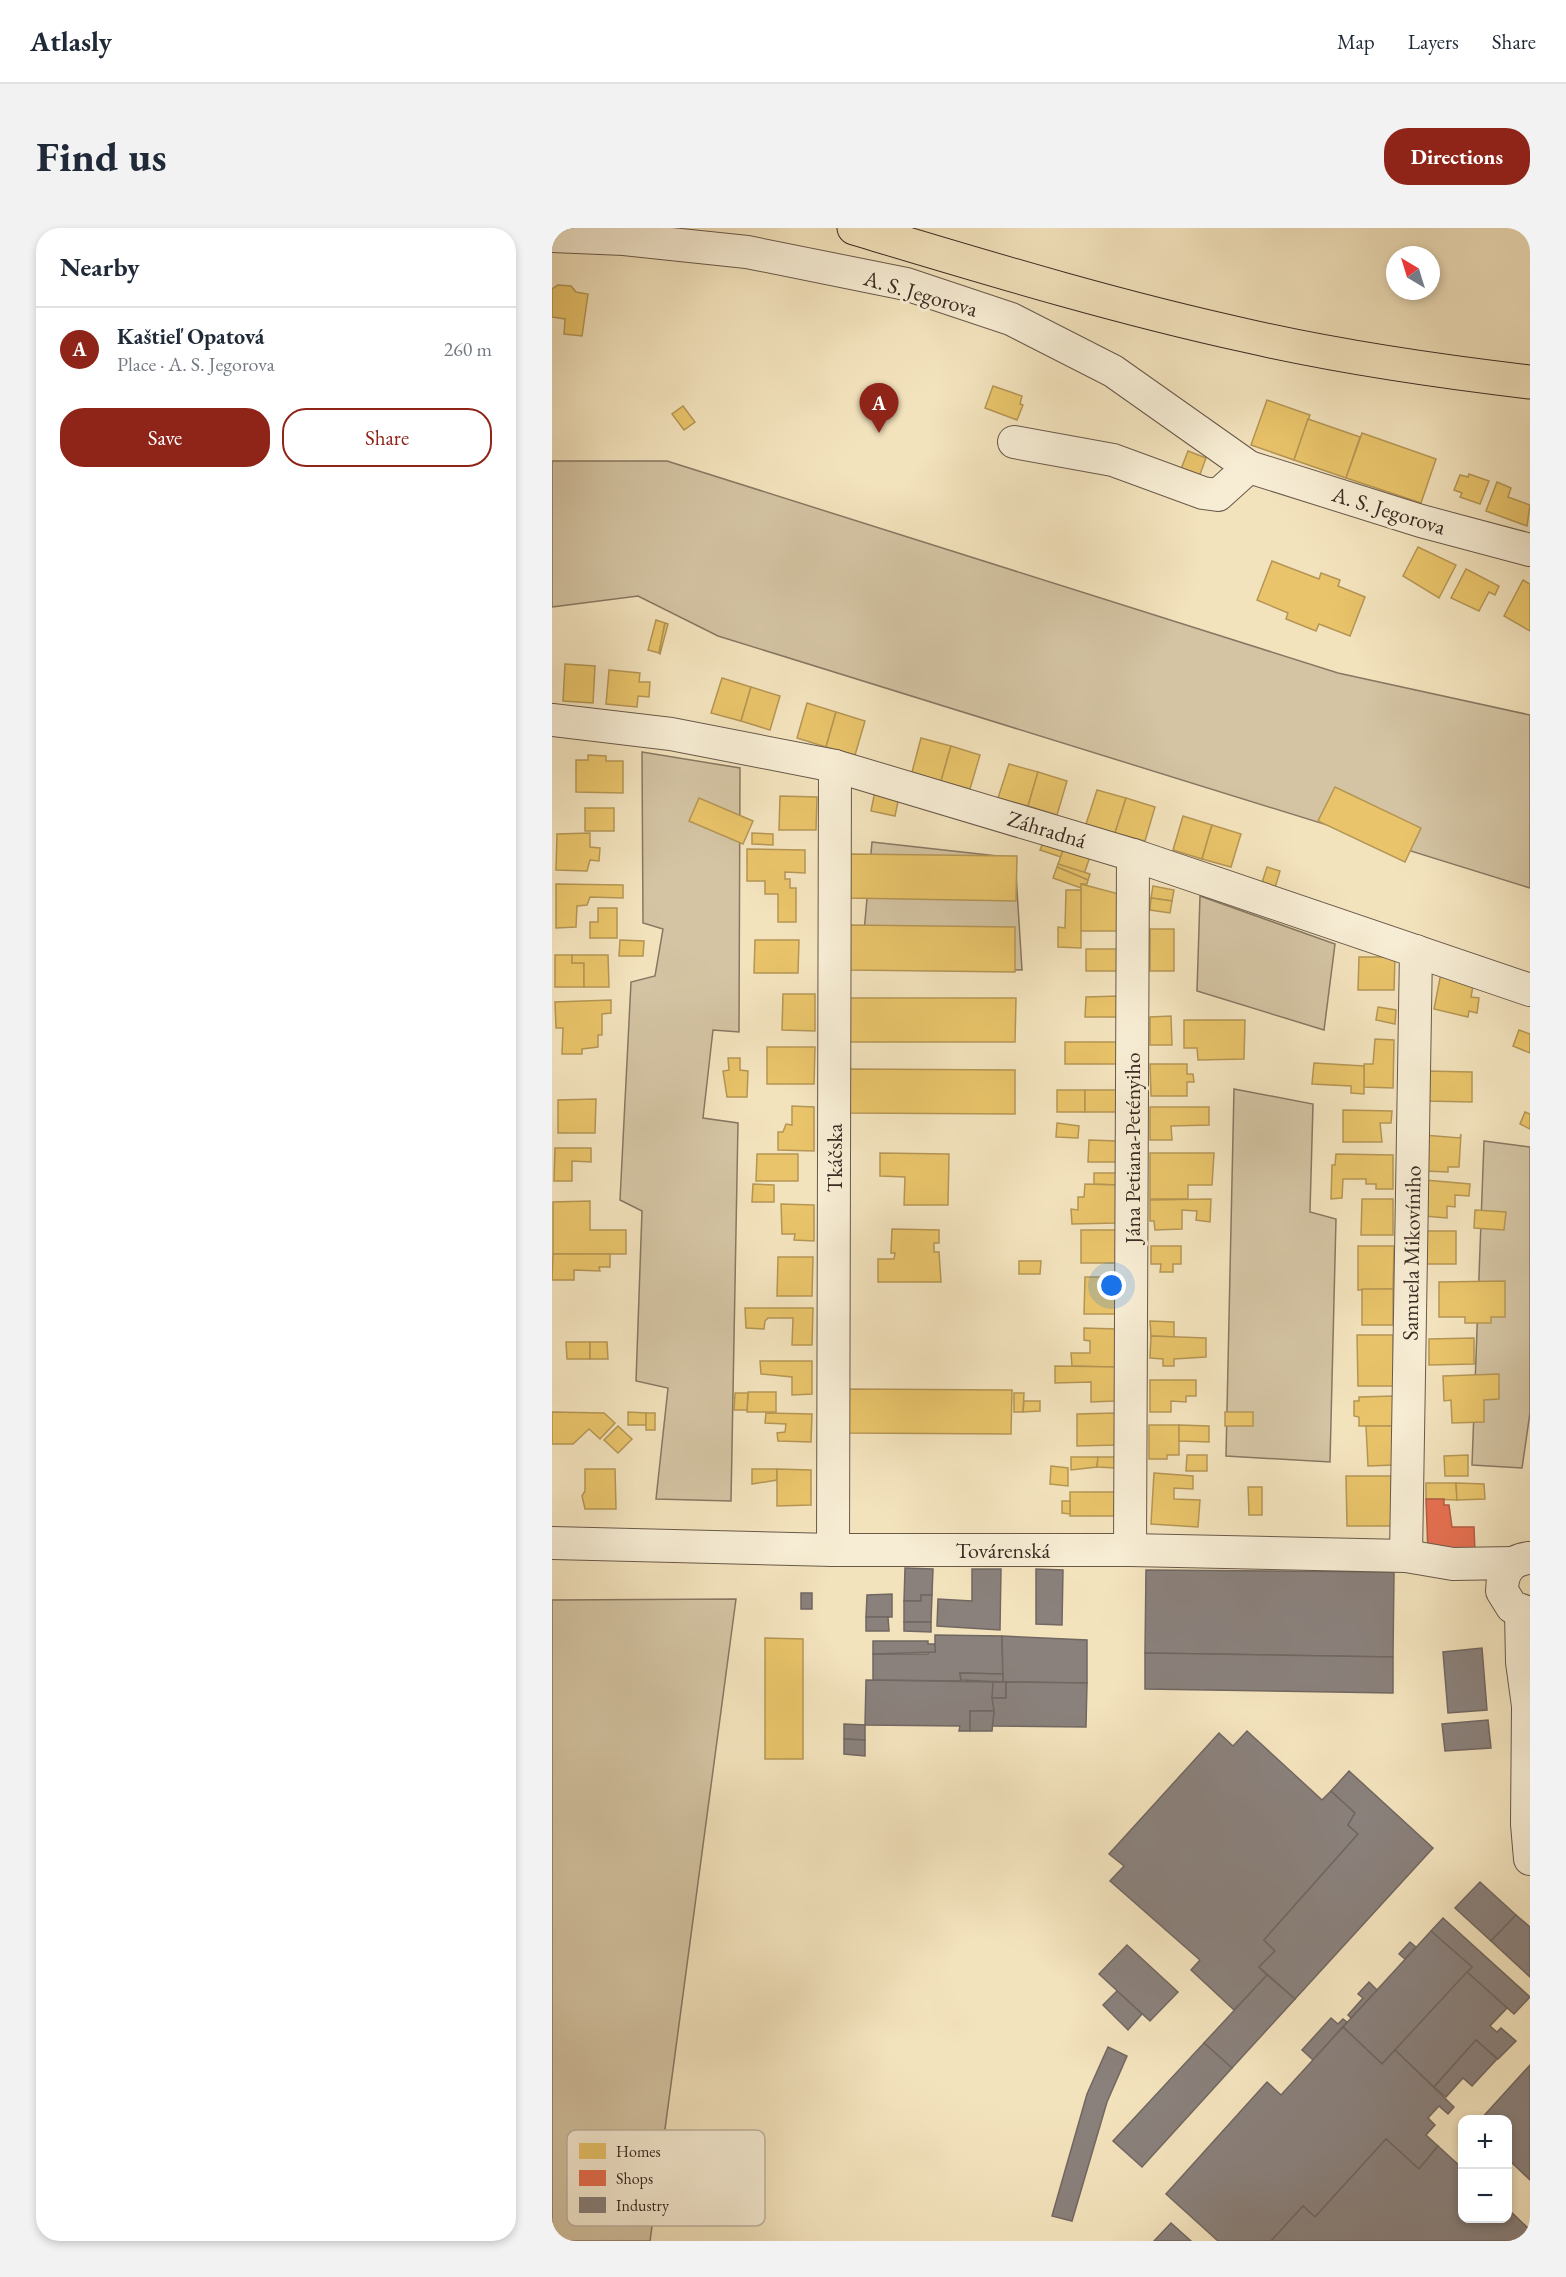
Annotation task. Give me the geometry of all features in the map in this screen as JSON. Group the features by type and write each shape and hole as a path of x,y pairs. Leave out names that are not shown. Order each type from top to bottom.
{"main road":[{"path":"854,228 1112,303 1249,336 1461,374 1530,382"}],"street":[{"name":"A. S. Jegorova","path":"552,236 624,238 747,252 916,288 1011,320 1113,371 1249,467 1421,521 1530,550"},
{"path":"1014,442 1113,460 1203,493 1218,495 1249,467"},
{"name":"Záhradná","path":"552,720 670,734 835,766 1133,855 1530,990"},
{"name":"Tkáčska","path":"833,1550 835,766"},
{"name":"Jána Petiana-Petényiho","path":"1130,1550 1133,855"},
{"name":"Samuela Mikovíniho","path":"1406,1556 1416,951"},
{"name":"Továrenská","path":"552,1543 833,1550 1130,1550 1406,1556 1454,1564 1519,1587 1522,1662 1528,1707 1527,1824 1530,1858"}],"shaded area":[{"path":"552,461 667,461 1338,673 1530,715 1530,888 718,636 638,596 552,607"},
{"path":"642,752 740,768 739,1032 713,1030 703,1118 738,1123 731,1501 656,1499 668,1388 636,1381 642,1211 620,1200 631,982 655,976 663,929 643,923"},
{"path":"872,842 1015,858 1022,970 861,966"},
{"path":"1200,896 1335,944 1324,1030 1197,991"},
{"path":"1234,1089 1313,1104 1310,1212 1336,1219 1330,1462 1226,1456"},
{"path":"1484,1141 1530,1147 1530,1413 1522,1468 1472,1465"},
{"path":"736,1599 665,2130 567,2130 567,2226 652,2226 650,2241 552,2241 552,1600"}],"building: Homes":[{"path":"558,285 571,286 576,292 588,294 582,336 564,334 565,319 552,317 552,289"},
{"path":"993,386 1022,396 1020,404 1023,405 1017,420 985,408"},
{"path":"1267,400 1310,415 1294,460 1251,445"},
{"path":"683,406 695,422 684,430 672,414"},
{"path":"1308,419 1360,437 1346,478 1294,460"},
{"path":"1362,433 1436,459 1421,503 1346,478"},
{"path":"1188,451 1206,458 1199,477 1181,469"},
{"path":"1469,474 1489,481 1480,504 1460,497 1462,493 1454,490 1460,475 1468,477"},
{"path":"1497,482 1511,488 1508,497 1530,505 1527,526 1486,511"},
{"path":"1418,547 1456,565 1439,598 1403,576"},
{"path":"1272,561 1319,579 1321,573 1340,580 1338,586 1365,597 1350,636 1319,624 1316,631 1286,619 1288,613 1257,600"},
{"path":"1466,569 1499,586 1495,595 1489,592 1479,611 1451,598"},
{"path":"1523,580 1530,584 1530,631 1504,616"},
{"path":"656,620 665,623 659,653 648,650"},
{"path":"665,623 668,624 660,654 659,653"},
{"path":"565,664 595,666 593,703 563,701"},
{"path":"609,670 640,673 639,682 650,682 649,697 638,696 637,707 606,704"},
{"path":"722,678 751,687 741,721 711,713"},
{"path":"751,687 780,696 770,730 741,721"},
{"path":"807,703 836,712 826,747 797,738"},
{"path":"836,712 865,721 855,755 826,747"},
{"path":"921,738 951,746 941,781 912,772"},
{"path":"951,746 980,755 970,789 941,781"},
{"path":"588,755 606,756 606,761 623,761 623,793 576,792 576,760 588,760"},
{"path":"1009,764 1038,772 1028,806 998,798"},
{"path":"1038,772 1067,781 1057,815 1028,806"},
{"path":"1335,787 1421,828 1405,862 1318,821"},
{"path":"1097,790 1126,798 1115,833 1086,824"},
{"path":"875,791 899,797 895,816 871,811"},
{"path":"780,796 817,797 816,830 779,830"},
{"path":"699,798 753,821 743,844 689,821"},
{"path":"1126,798 1155,807 1145,841 1115,833"},
{"path":"585,808 614,808 614,831 585,831"},
{"path":"1183,816 1212,825 1202,859 1173,850"},
{"path":"1212,825 1241,834 1231,867 1202,859"},
{"path":"590,833 590,847 600,848 599,861 590,860 587,871 556,870 557,834"},
{"path":"752,833 773,834 773,845 752,844"},
{"path":"1045,838 1065,845 1061,857 1040,850"},
{"path":"1065,845 1091,854 1084,874 1058,864"},
{"path":"747,849 805,850 805,873 785,872 785,879 790,879 790,888 796,888 796,922 778,922 778,894 765,894 765,881 747,881"},
{"path":"850,854 1017,856 1016,901 849,898"},
{"path":"1058,864 1090,874 1088,880 1057,867"},
{"path":"1057,867 1088,880 1087,884 1081,884 1081,888 1053,878"},
{"path":"1267,867 1280,871 1274,891 1261,886"},
{"path":"556,884 623,885 623,898 590,897 587,905 577,906 576,927 556,928"},
{"path":"1081,884 1119,894 1119,931 1080,931"},
{"path":"1153,886 1174,890 1172,901 1151,898"},
{"path":"1066,890 1081,890 1081,948 1058,947 1058,927 1065,928"},
{"path":"1151,898 1172,901 1170,913 1150,910"},
{"path":"598,908 617,908 617,938 590,938 590,922 598,922"},
{"path":"849,925 1015,927 1015,972 849,970"},
{"path":"1150,929 1174,929 1174,971 1150,971"},
{"path":"620,940 644,941 643,956 619,956"},
{"path":"755,940 799,940 798,973 754,973"},
{"path":"1086,949 1118,949 1118,971 1086,971"},
{"path":"555,955 572,955 572,963 584,963 584,987 555,987"},
{"path":"572,955 608,955 609,987 584,987 584,963 572,963"},
{"path":"1359,957 1395,957 1394,990 1358,990"},
{"path":"1441,973 1474,980 1471,997 1479,998 1477,1013 1469,1011 1468,1017 1434,1009"},
{"path":"783,994 815,994 815,1031 782,1030"},
{"path":"1118,996 1118,1017 1085,1017 1086,997"},
{"path":"848,998 1016,998 1015,1042 848,1042"},
{"path":"611,1000 611,1013 602,1014 602,1035 598,1035 598,1047 582,1049 582,1054 562,1054 563,1028 556,1028 555,1002"},
{"path":"1378,1007 1396,1010 1395,1024 1376,1020"},
{"path":"1171,1016 1172,1045 1150,1045 1150,1017"},
{"path":"1184,1020 1245,1020 1244,1059 1198,1060 1197,1048 1184,1048"},
{"path":"1519,1030 1530,1034 1530,1053 1513,1046"},
{"path":"1375,1039 1394,1040 1393,1088 1364,1087 1364,1064 1373,1064"},
{"path":"1065,1042 1117,1042 1117,1064 1065,1064"},
{"path":"767,1047 815,1047 814,1084 767,1084"},
{"path":"728,1058 740,1058 740,1070 748,1071 747,1097 727,1097 723,1071 729,1070"},
{"path":"1314,1063 1364,1066 1364,1094 1351,1093 1351,1086 1312,1084"},
{"path":"1150,1064 1187,1064 1187,1074 1193,1074 1194,1082 1187,1082 1187,1096 1151,1096"},
{"path":"848,1069 1015,1070 1015,1114 848,1113"},
{"path":"1425,1071 1472,1072 1472,1102 1425,1101"},
{"path":"1057,1090 1085,1090 1085,1112 1057,1112"},
{"path":"1085,1090 1117,1090 1117,1112 1085,1112"},
{"path":"596,1099 595,1133 558,1133 558,1100"},
{"path":"792,1106 814,1107 814,1151 778,1150 778,1132 783,1132 786,1124 792,1125"},
{"path":"1150,1107 1209,1107 1209,1125 1171,1126 1172,1140 1150,1140"},
{"path":"1343,1110 1392,1111 1391,1123 1380,1123 1382,1142 1343,1142"},
{"path":"1525,1112 1530,1114 1530,1129 1520,1124"},
{"path":"1057,1123 1079,1126 1078,1138 1056,1137"},
{"path":"1461,1134 1459,1167 1448,1167 1448,1172 1424,1171 1424,1135 1460,1138"},
{"path":"1089,1140 1117,1141 1116,1162 1088,1162"},
{"path":"555,1148 591,1148 591,1162 572,1161 572,1181 554,1181"},
{"path":"880,1153 949,1154 948,1205 904,1205 905,1177 880,1176"},
{"path":"1150,1153 1214,1153 1212,1185 1188,1185 1188,1199 1150,1199"},
{"path":"757,1154 798,1154 798,1181 756,1181"},
{"path":"1336,1154 1393,1155 1393,1189 1376,1189 1376,1184 1366,1184 1366,1179 1343,1179 1342,1198 1331,1199 1332,1165 1335,1165"},
{"path":"1094,1173 1117,1173 1117,1185 1094,1184"},
{"path":"1425,1180 1470,1184 1469,1196 1455,1195 1455,1207 1447,1206 1447,1218 1424,1216"},
{"path":"753,1184 774,1185 774,1202 752,1202"},
{"path":"1085,1184 1117,1185 1117,1223 1072,1224 1071,1209 1078,1210 1078,1197 1084,1197"},
{"path":"1211,1199 1210,1222 1196,1220 1197,1211 1182,1210 1182,1229 1155,1230 1154,1221 1150,1221 1150,1200"},
{"path":"1362,1199 1393,1199 1393,1235 1361,1235"},
{"path":"590,1201 590,1230 626,1230 626,1254 553,1254 553,1202"},
{"path":"781,1204 814,1205 814,1241 794,1240 795,1234 782,1234"},
{"path":"1475,1210 1506,1212 1504,1230 1474,1228"},
{"path":"892,1229 939,1230 939,1243 934,1243 934,1252 939,1252 941,1282 878,1282 878,1259 894,1259 895,1253 891,1253"},
{"path":"1081,1230 1116,1230 1116,1263 1081,1263"},
{"path":"1424,1231 1456,1231 1456,1264 1424,1264"},
{"path":"1151,1246 1181,1246 1181,1264 1173,1264 1173,1272 1160,1272 1161,1264 1151,1264"},
{"path":"1358,1246 1394,1246 1393,1289 1358,1290"},
{"path":"553,1254 610,1254 610,1267 599,1267 600,1271 574,1270 574,1280 552,1280"},
{"path":"778,1257 813,1257 812,1296 777,1296"},
{"path":"1019,1261 1041,1261 1040,1274 1019,1274"},
{"path":"1085,1277 1116,1277 1117,1314 1084,1314"},
{"path":"1505,1281 1505,1317 1491,1317 1491,1323 1465,1323 1465,1317 1439,1317 1439,1282"},
{"path":"1362,1289 1393,1289 1393,1325 1362,1325"},
{"path":"745,1308 813,1308 812,1345 792,1345 793,1318 768,1318 764,1329 746,1328"},
{"path":"1150,1321 1174,1322 1174,1337 1151,1336"},
{"path":"1084,1328 1116,1329 1116,1367 1072,1366 1071,1353 1090,1353 1090,1341 1084,1340"},
{"path":"1357,1335 1393,1335 1394,1386 1358,1386"},
{"path":"1151,1336 1206,1338 1206,1357 1174,1359 1174,1366 1163,1366 1163,1359 1150,1358"},
{"path":"1474,1338 1474,1364 1429,1365 1429,1339"},
{"path":"566,1342 590,1342 590,1359 567,1359"},
{"path":"590,1342 607,1342 608,1359 590,1359"},
{"path":"760,1361 812,1361 812,1394 792,1395 792,1377 761,1374"},
{"path":"1055,1366 1116,1367 1115,1401 1091,1402 1091,1382 1055,1383"},
{"path":"1499,1374 1499,1399 1484,1400 1484,1422 1452,1423 1451,1400 1444,1401 1443,1376"},
{"path":"1150,1380 1196,1380 1196,1396 1186,1396 1186,1402 1171,1401 1171,1412 1150,1412"},
{"path":"845,1389 1012,1390 1011,1434 845,1433"},
{"path":"748,1392 776,1392 776,1412 747,1412"},
{"path":"735,1393 748,1393 747,1410 734,1410"},
{"path":"1014,1393 1024,1393 1023,1412 1014,1412"},
{"path":"1393,1396 1394,1426 1359,1426 1359,1417 1354,1416 1354,1401 1359,1401 1359,1397"},
{"path":"1024,1401 1040,1401 1040,1411 1023,1412"},
{"path":"552,1412 604,1413 615,1423 600,1439 589,1429 573,1444 552,1444"},
{"path":"628,1412 646,1413 647,1425 628,1425"},
{"path":"1225,1412 1253,1412 1253,1426 1225,1426"},
{"path":"646,1413 655,1413 655,1430 646,1430"},
{"path":"766,1413 812,1414 811,1442 778,1441 777,1433 785,1432 786,1424 765,1423"},
{"path":"1116,1413 1116,1445 1077,1446 1077,1414"},
{"path":"1149,1425 1179,1425 1179,1455 1167,1455 1167,1459 1149,1459"},
{"path":"1179,1425 1209,1426 1209,1442 1179,1441"},
{"path":"618,1426 632,1439 618,1453 604,1440"},
{"path":"1366,1426 1394,1426 1394,1465 1368,1466"},
{"path":"1187,1455 1207,1455 1207,1471 1186,1471"},
{"path":"1468,1455 1468,1476 1445,1476 1444,1456"},
{"path":"1071,1457 1098,1457 1097,1467 1071,1470"},
{"path":"1098,1457 1116,1457 1116,1468 1097,1467"},
{"path":"1051,1466 1068,1468 1068,1486 1050,1484"},
{"path":"585,1469 615,1469 616,1509 585,1509 582,1496 585,1491"},
{"path":"752,1469 777,1469 777,1480 752,1484"},
{"path":"777,1469 811,1470 811,1505 777,1506"},
{"path":"1154,1473 1193,1476 1193,1489 1174,1488 1174,1499 1200,1500 1198,1527 1151,1524"},
{"path":"1346,1476 1391,1476 1392,1526 1347,1526"},
{"path":"1426,1483 1456,1483 1457,1500 1426,1499"},
{"path":"1456,1483 1484,1484 1485,1499 1457,1500"},
{"path":"1248,1487 1262,1487 1262,1515 1249,1515"},
{"path":"1070,1492 1115,1492 1114,1516 1070,1516"},
{"path":"1062,1501 1070,1501 1070,1514 1062,1513"},
{"path":"765,1638 803,1639 803,1759 765,1759"}],"building: Shops":[{"path":"1426,1499 1444,1499 1444,1505 1449,1505 1452,1527 1474,1527 1475,1552 1428,1553"}],"building: Industry":[{"path":"905,1568 933,1569 932,1595 921,1595 921,1601 904,1601"},
{"path":"972,1569 1001,1569 1000,1630 937,1626 938,1599 972,1601"},
{"path":"1036,1569 1063,1570 1062,1625 1036,1624"},
{"path":"1146,1570 1394,1572 1393,1657 1145,1653"},
{"path":"801,1593 812,1593 812,1609 801,1609"},
{"path":"892,1594 892,1617 866,1617 867,1595"},
{"path":"921,1595 932,1595 931,1622 904,1622 904,1601 921,1601"},
{"path":"866,1617 888,1617 889,1631 866,1631"},
{"path":"904,1622 931,1622 931,1632 904,1631"},
{"path":"935,1635 1002,1636 1003,1674 960,1673 961,1681 873,1680 873,1654 935,1652"},
{"path":"1002,1636 1087,1640 1087,1683 1003,1682"},
{"path":"873,1641 928,1641 928,1644 935,1644 935,1652 873,1654"},
{"path":"1482,1648 1487,1710 1448,1713 1443,1652"},
{"path":"1145,1653 1393,1657 1393,1693 1145,1689"},
{"path":"960,1673 1003,1674 1003,1682 961,1680"},
{"path":"866,1680 993,1682 994,1711 970,1711 970,1731 959,1731 960,1726 865,1725"},
{"path":"993,1682 1006,1682 1006,1698 992,1698"},
{"path":"1006,1682 1087,1683 1086,1727 992,1726 994,1711 992,1698 1006,1698"},
{"path":"970,1711 994,1711 992,1731 970,1731"},
{"path":"1488,1720 1491,1748 1445,1751 1442,1724"},
{"path":"844,1724 865,1725 865,1740 844,1739"},
{"path":"1247,1731 1322,1800 1331,1791 1355,1813 1348,1825 1358,1834 1264,1940 1275,1951 1259,1967 1267,1975 1234,2010 1191,1970 1200,1960 1110,1881 1124,1866 1109,1854 1219,1733 1233,1746"},
{"path":"844,1739 865,1740 865,1756 844,1754"},
{"path":"1349,1771 1433,1848 1295,1999 1259,1967 1275,1951 1264,1940 1358,1834 1348,1825 1355,1813 1331,1791"},
{"path":"1480,1882 1516,1915 1491,1941 1455,1908"},
{"path":"1516,1915 1530,1927 1530,1977 1491,1941"},
{"path":"1443,1918 1530,1997 1514,2014 1467,1972 1472,1967 1431,1931"},
{"path":"1431,1931 1472,1967 1382,2064 1343,2027"},
{"path":"1410,1942 1416,1947 1405,1959 1399,1954"},
{"path":"1127,1945 1178,1992 1150,2021 1099,1974"},
{"path":"1467,1972 1507,2008 1490,2026 1497,2032 1501,2028 1516,2041 1498,2059 1476,2040 1434,2087 1395,2050"},
{"path":"1267,1975 1295,1999 1232,2068 1204,2043"},
{"path":"1369,1982 1377,1990 1351,2018 1348,2015 1363,1998 1358,1994"},
{"path":"1117,1991 1142,2014 1128,2030 1103,2005"},
{"path":"1331,2018 1338,2024 1343,2019 1347,2022 1313,2060 1302,2050"},
{"path":"1343,2027 1382,2064 1395,2050 1454,2107 1448,2114 1439,2106 1428,2118 1435,2125 1426,2135 1438,2146 1419,2169 1386,2139 1315,2217 1303,2206 1271,2241 1218,2241 1166,2194 1267,2082 1281,2095"},
{"path":"1476,2040 1497,2059 1472,2086 1463,2078 1446,2097 1434,2087"},
{"path":"1204,2043 1232,2068 1142,2167 1113,2141"},
{"path":"1108,2047 1127,2056 1107,2102 1072,2221 1052,2216 1087,2094"},
{"path":"1530,2065 1530,2180 1512,2163 1512,2115 1485,2115"},
{"path":"1386,2139 1419,2169 1438,2146 1458,2164 1458,2223 1512,2223 1512,2213 1530,2230 1530,2241 1271,2241 1303,2206 1315,2217"},
{"path":"1171,2223 1191,2241 1154,2241"}],"place":[{"name":"Kaštieľ Opatová","path":"879,433"}]}
